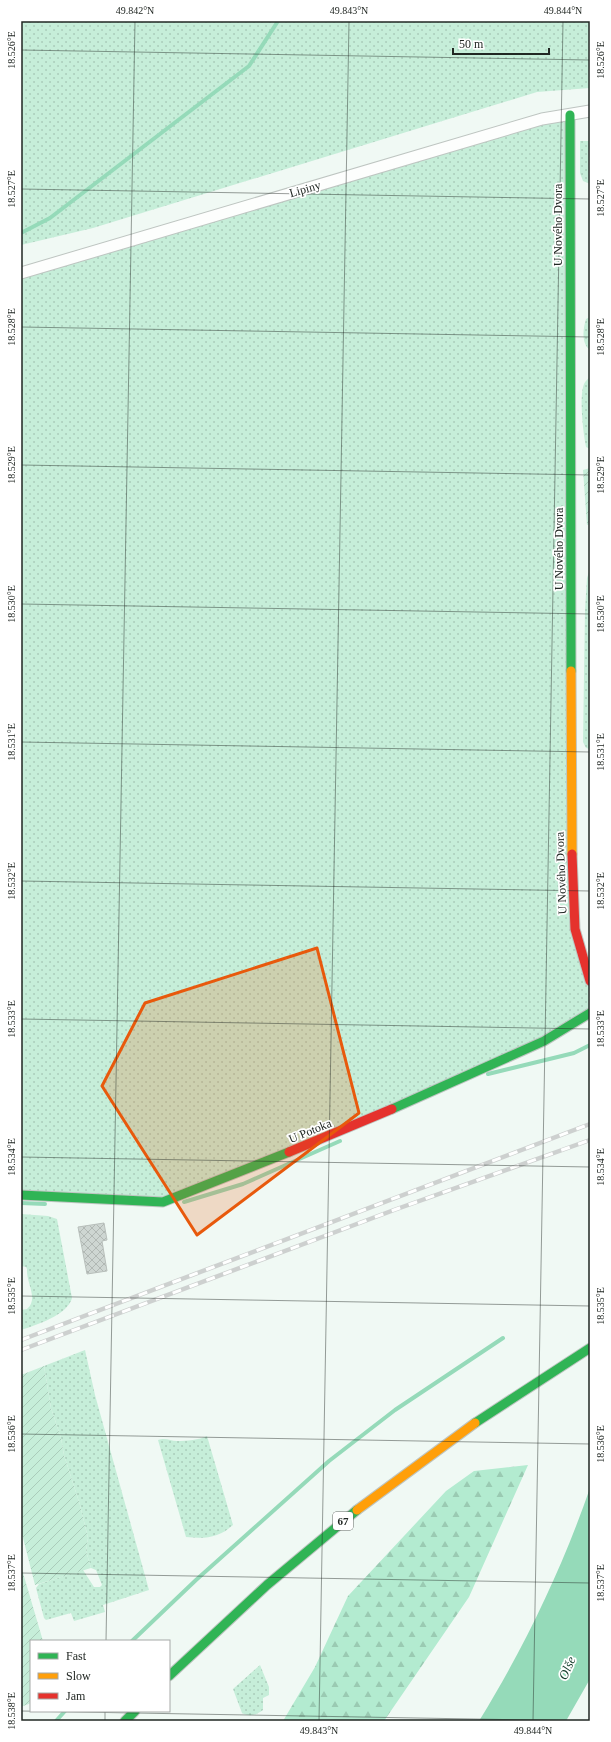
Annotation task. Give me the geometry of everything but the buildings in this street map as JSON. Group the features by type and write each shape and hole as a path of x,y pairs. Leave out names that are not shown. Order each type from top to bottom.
{"street":[{"name":"Lipiny","path":"21,273 542,119 590,111"},
{"name":"U Nového Dvora","path":"570,115 571,827 575,929 590,981"},
{"name":"U Potoka","path":"21,1195 163,1202 351,1128 544,1042 590,1013"},
{"name":"67","path":"170,1675 265,1586 341,1522 440,1446 532,1384 590,1348"},
{"path":"125,1721 134,1712"}],"highlighted area":[{"path":"317,948 359,1113 197,1235 102,1086 145,1003"}],"shaded area":[{"path":"21,21 590,21 590,88 537,92 93,228 21,245"},
{"path":"570,115 575,929 590,981 590,1013 544,1041 163,1202 21,1195 21,273"},
{"path":"580,141 590,141 590,184 583,181 580,173"},
{"path":"590,317 590,350 585,344 584,327 586,319"},
{"path":"590,377 590,449 586,447 582,397 584,384"},
{"path":"590,468 590,524 587,525 583,470"},
{"path":"590,569 590,749 586,748 583,742 585,610 587,578"},
{"path":"21,1214 48,1216 57,1219 72,1298 69,1304 58,1314 43,1322 21,1330 21,1310 27,1309 32,1300 32,1296 27,1269 26,1267 21,1266"},
{"path":"85,1350 95,1395 149,1590 103,1605 105,1612 74,1621 71,1613 46,1620 44,1618 36,1588 39,1584 83,1570 94,1587 100,1587 102,1585 96,1570 91,1568 86,1551 88,1538 80,1505 64,1455 61,1438 51,1408 44,1366"},
{"path":"44,1366 51,1408 61,1438 64,1455 80,1505 88,1538 86,1551 91,1568 35,1585 21,1530 21,1375"},
{"path":"207,1436 233,1525 222,1533 211,1537 186,1537 158,1440 163,1439 177,1441"},
{"path":"21,1566 43,1640 30,1640 30,1703 21,1707"},
{"path":"260,1665 269,1687 269,1695 263,1698 263,1710 253,1715 247,1715 242,1713 233,1689"}],"green space":[{"path":"528,1465 469,1597 384,1721 283,1721 315,1667 348,1596 446,1491 474,1471"}],"water":[{"name":"Olše","path":"590,1488 590,1679 566,1721 479,1721 527,1637 541,1608 567,1548"}],"waterway":[{"path":"21,233 50,218 249,66 278,21"},
{"path":"488,1074 574,1053 590,1045"},
{"path":"184,1202 243,1184 340,1141"},
{"path":"21,1203 45,1204"},
{"path":"133,1640 196,1580 329,1461 395,1410 503,1338"},
{"path":"56,1721 64,1712"}],"railway":[{"path":"21,1340 590,1124"},
{"path":"21,1350 394,1210 590,1140"}],"traffic: fast":[{"path":"570,115 571,671"},
{"path":"392,1109 544,1041 590,1013"},
{"path":"21,1195 163,1202 289,1152"},
{"path":"475,1423 590,1348"},
{"path":"170,1675 267,1585 357,1510"},
{"path":"125,1721 134,1712"}],"traffic: slow":[{"path":"571,671 572,854"},
{"path":"357,1510 475,1423"}],"traffic: jam":[{"path":"572,854 575,929 590,981"},
{"path":"289,1152 392,1109"}]}
